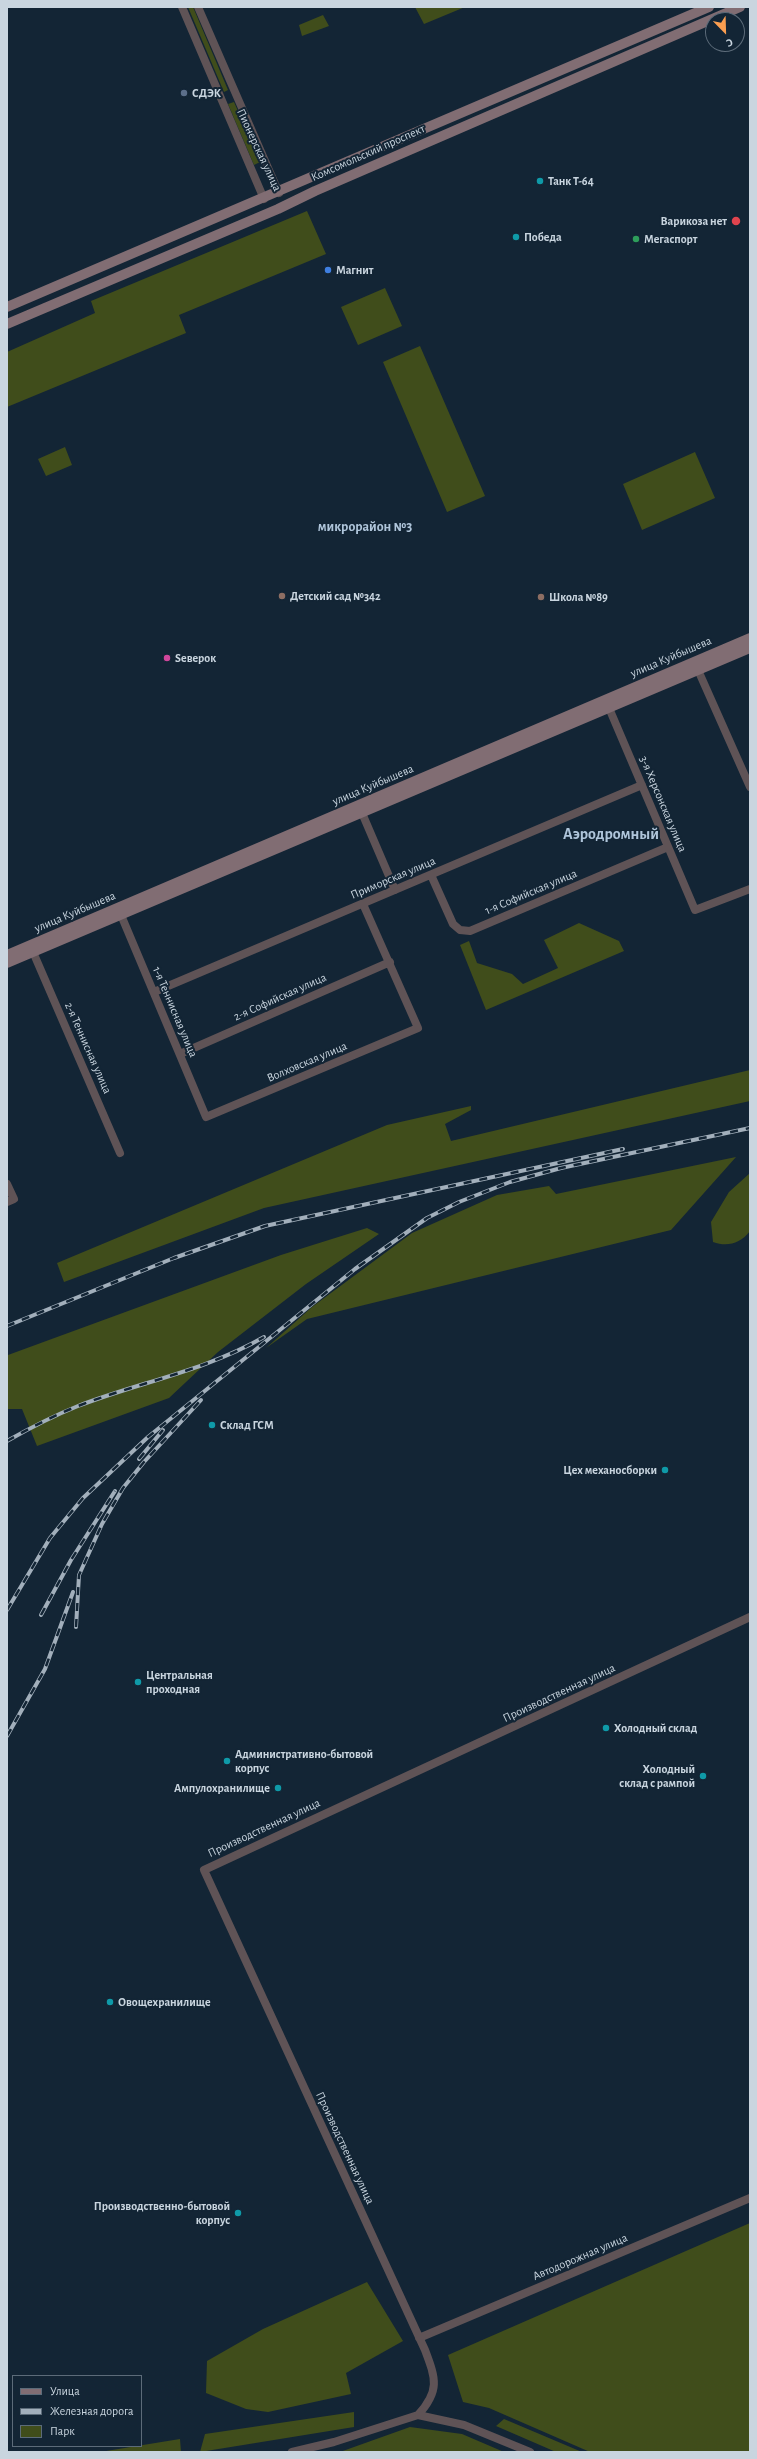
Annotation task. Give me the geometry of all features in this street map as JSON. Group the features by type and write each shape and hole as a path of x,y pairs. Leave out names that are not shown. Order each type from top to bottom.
{"main road":[{"name":"Комсомольский проспект","path":"7,308 709,7"},
{"name":"Комсомольский проспект","path":"7,324 278,210 315,191 740,7"},
{"path":"315,191 308,191 307,186 324,177 337,167"},
{"name":"Пионерская улица","path":"278,193 278,210"},
{"name":"Пионерская улица","path":"264,199 278,210"},
{"name":"улица Куйбышева","path":"7,963 119,912 696,666 750,638"},
{"name":"улица Куйбышева","path":"696,666 750,648"},
{"name":"улица Куйбышева","path":"7,955 119,912"}],"street":[{"name":"Пионерская улица","path":"182,7 264,199"},
{"name":"Пионерская улица","path":"198,7 278,193"},
{"path":"222,99 236,93"},
{"path":"696,666 750,787"},
{"name":"3-я Херсонская улица","path":"608,704 695,910 750,889"},
{"name":"Приморская улица","path":"154,992 642,786"},
{"path":"360,809 395,890"},
{"name":"1-я Софийская улица","path":"431,875 453,924 460,930 470,931 668,847"},
{"path":"363,904 390,962"},
{"name":"1-я Теннисная улица","path":"119,912 206,1117"},
{"name":"2-я Теннисная улица","path":"33,952 120,1152"},
{"name":"Волховская улица","path":"206,1117 418,1028 390,962"},
{"name":"2-я Софийская улица","path":"180,1054 390,962"},
{"path":"7,1184 10,1200"},
{"name":"Производственная улица","path":"418,2415 427,2405 434,2392 434,2372 204,1870 750,1617"},
{"name":"Автодорожная улица","path":"419,2338 750,2198"},
{"path":"292,2452 334,2442 418,2415 464,2425 530,2452"}],"green space":[{"path":"188,7 193,7 228,90 224,92"},
{"path":"415,7 465,7 424,24"},
{"path":"323,15 329,26 302,36 299,25"},
{"path":"234,102 260,162 254,165 228,104"},
{"path":"307,211 326,254 179,315 186,333 7,407 7,352 95,313 91,301"},
{"path":"385,288 402,326 358,345 341,307"},
{"path":"420,346 485,496 447,512 383,362"},
{"path":"65,447 72,465 46,476 38,459"},
{"path":"695,452 715,498 642,530 623,484"},
{"path":"579,923 619,941 624,951 486,1010 460,945 469,941 477,963 512,974 523,984 558,968 544,940"},
{"path":"750,1070 750,1101 264,1208 64,1282 57,1263 387,1125 471,1106 471,1110 445,1124 451,1141"},
{"path":"736,1157 671,1230 307,1319 266,1348 312,1307 412,1233 497,1195 549,1186 556,1194"},
{"path":"750,1173 750,1231 738,1242 723,1244 713,1242 711,1222 729,1192"},
{"path":"367,1228 379,1234 306,1284 218,1352 169,1398 37,1446 22,1409 7,1409 8,1355 281,1255"},
{"path":"750,2223 750,2452 590,2452 489,2408 463,2402 448,2355"},
{"path":"367,2282 403,2341 346,2373 351,2394 268,2412 246,2409 206,2393 207,2361 263,2329"},
{"path":"354,2412 354,2427 200,2452 205,2434"},
{"path":"504,2419 582,2452 556,2452 496,2426"},
{"path":"410,2427 462,2434 504,2452 340,2452"},
{"path":"180,2439 181,2452 100,2452 131,2447 142,2447 142,2445"}],"railway":[{"path":"7,1610 50,1538 83,1498 148,1437 355,1269 427,1218 459,1202 510,1182 561,1168 750,1128"},
{"path":"7,1326 174,1258 265,1226 623,1149"},
{"path":"7,1441 42,1422 78,1406 219,1359 264,1337"},
{"path":"76,1627 79,1575 102,1524 123,1488 144,1462 201,1400"},
{"path":"139,1459 163,1430"},
{"path":"41,1615 71,1560 115,1491"},
{"path":"7,1736 45,1669 73,1592"}],"place":[{"name":"СДЭК","path":"184,93"},
{"name":"Танк Т-64","path":"540,181"},
{"name":"Варикоза нет","path":"736,221"},
{"name":"Победа","path":"516,237"},
{"name":"Мегаспорт","path":"636,239"},
{"name":"Магнит","path":"328,270"},
{"name":"Детский сад №342","path":"282,596"},
{"name":"Школа №89","path":"541,597"},
{"name":"Sеверок","path":"167,658"},
{"name":"Склад ГСМ","path":"212,1425"},
{"name":"Цех механосборки","path":"665,1470"},
{"name":"Центральная проходная","path":"138,1682"},
{"name":"Холодный склад","path":"606,1728"},
{"name":"Административно-бытовой корпус","path":"227,1761"},
{"name":"Холодный склад с рампой","path":"703,1776"},
{"name":"Ампулохранилище","path":"278,1788"},
{"name":"Овощехранилище","path":"110,2002"},
{"name":"Производственно-бытовой корпус","path":"238,2213"}],"district":[{"name":"микрорайон №3","path":"365,527"},
{"name":"Аэродромный","path":"611,834"}]}
